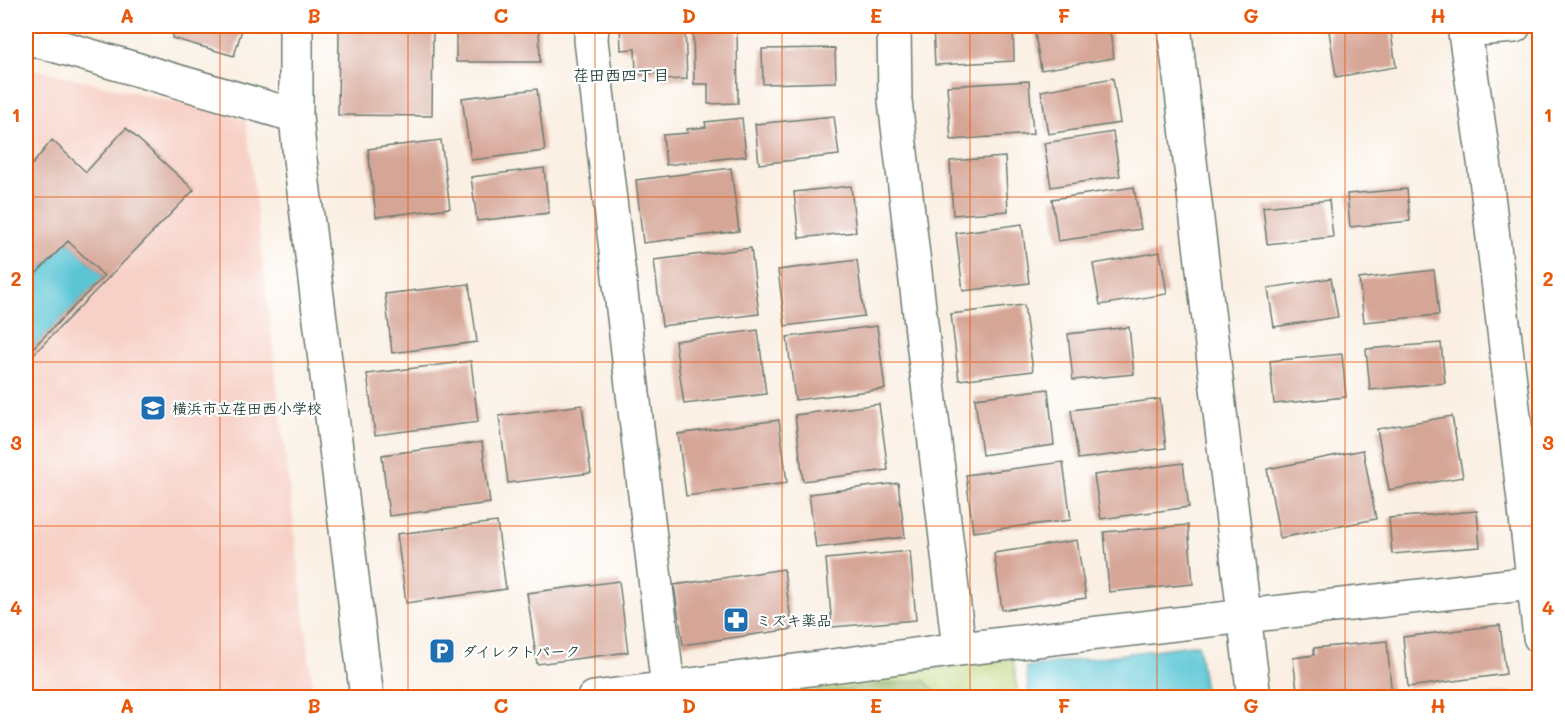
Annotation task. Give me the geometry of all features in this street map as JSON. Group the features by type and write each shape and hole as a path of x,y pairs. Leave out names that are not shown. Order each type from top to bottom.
{"street":[{"path":"296,26 296,116 367,698"},
{"path":"592,26 591,40 618,283 668,688"},
{"path":"894,26 895,101 959,649"},
{"path":"1174,26 1254,698"},
{"path":"1515,26 1465,28 1484,161 1539,637"},
{"path":"26,37 296,116"},
{"path":"594,698 959,649 1533,583"}],"shaded area":[{"name":"横浜市立荏田西小学校","path":"26,67 246,119 314,697 26,698"}],"green space":[{"path":"1013,658 1018,697 714,698"},
{"path":"924,680 935,691 936,697 778,697"}],"water":[{"path":"68,241 104,276 26,355 26,284"},
{"path":"1198,644 1206,697 1029,697 1026,667"}],"building":[{"path":"141,26 155,26 154,30"},
{"path":"175,26 243,26 234,56 172,38"},
{"path":"456,26 539,26 540,62 456,62"},
{"path":"620,26 685,26 687,79 660,80 660,73 636,74 635,49 621,50"},
{"path":"693,26 737,26 738,103 708,104 708,84 694,84"},
{"path":"933,26 1013,26 1014,61 935,65"},
{"path":"1109,26 1114,58 1041,70 1034,27"},
{"path":"1363,26 1390,26 1396,67 1336,77 1329,31"},
{"path":"339,29 433,30 432,116 338,115"},
{"path":"835,48 836,82 763,84 762,49"},
{"path":"1113,78 1120,123 1048,134 1041,91"},
{"path":"1029,81 1033,134 951,140 947,86"},
{"path":"537,89 545,151 471,160 462,98"},
{"path":"834,116 839,155 759,164 755,124"},
{"path":"742,118 746,156 666,165 663,135 688,133 687,129 706,127 705,122"},
{"path":"126,128 194,190 26,362 26,355 104,276 68,241 26,284 26,172 52,140 86,172"},
{"path":"1113,132 1120,176 1051,187 1044,143"},
{"path":"441,140 450,208 376,217 368,149"},
{"path":"1005,157 1008,211 953,215 950,161"},
{"path":"544,168 549,213 477,221 471,177"},
{"path":"731,168 739,231 643,243 636,180"},
{"path":"851,186 856,232 799,238 794,192"},
{"path":"1134,187 1141,229 1058,241 1052,199"},
{"path":"1407,189 1410,221 1350,227 1347,194"},
{"path":"1329,200 1333,237 1267,244 1263,207"},
{"path":"1022,224 1029,283 963,291 956,233"},
{"path":"751,248 759,314 662,326 654,260"},
{"path":"1160,252 1167,294 1100,305 1093,264"},
{"path":"857,260 864,316 785,326 778,270"},
{"path":"1434,270 1439,315 1364,322 1359,279"},
{"path":"1331,278 1338,317 1274,327 1268,288"},
{"path":"469,284 477,342 392,353 385,294"},
{"path":"1024,305 1033,371 959,380 951,314"},
{"path":"877,326 885,389 795,400 787,337"},
{"path":"1129,327 1134,374 1073,380 1068,334"},
{"path":"758,330 766,394 684,404 675,341"},
{"path":"1441,343 1445,383 1370,390 1366,349"},
{"path":"1342,354 1346,397 1274,404 1270,361"},
{"path":"471,361 478,422 375,435 367,374"},
{"path":"1048,389 1054,445 982,455 975,398"},
{"path":"1160,399 1166,448 1078,459 1071,410"},
{"path":"879,404 888,470 803,481 795,415"},
{"path":"582,405 591,473 508,483 499,416"},
{"path":"1452,416 1463,477 1389,490 1377,429"},
{"path":"779,420 787,483 686,496 678,434"},
{"path":"482,442 490,503 389,516 382,455"},
{"path":"1363,450 1376,519 1280,538 1267,469"},
{"path":"1063,462 1071,520 973,532 966,475"},
{"path":"1183,463 1189,507 1101,519 1094,475"},
{"path":"898,483 905,537 816,548 809,494"},
{"path":"1477,511 1480,547 1392,554 1389,518"},
{"path":"497,522 506,589 406,603 397,534"},
{"path":"1188,525 1193,584 1109,592 1104,532"},
{"path":"1077,540 1086,598 1002,610 994,553"},
{"path":"910,551 916,620 832,627 826,559"},
{"path":"784,569 792,629 683,645 674,585"},
{"path":"619,581 628,652 537,664 527,593"},
{"path":"1500,625 1506,674 1408,687 1403,637"},
{"path":"1387,641 1392,698 1363,698 1362,692 1298,698 1293,658 1314,655 1314,648"},
{"path":"1512,692 1513,698 1482,698 1482,696"}],"place":[{"name":"横浜市立荏田西小学校","path":"153,408"},
{"name":"ミズキ薬品","path":"736,620"},
{"name":"ダイレクトパーク","path":"442,651"}],"district":[{"name":"荏田西四丁目","path":"621,74"}]}
